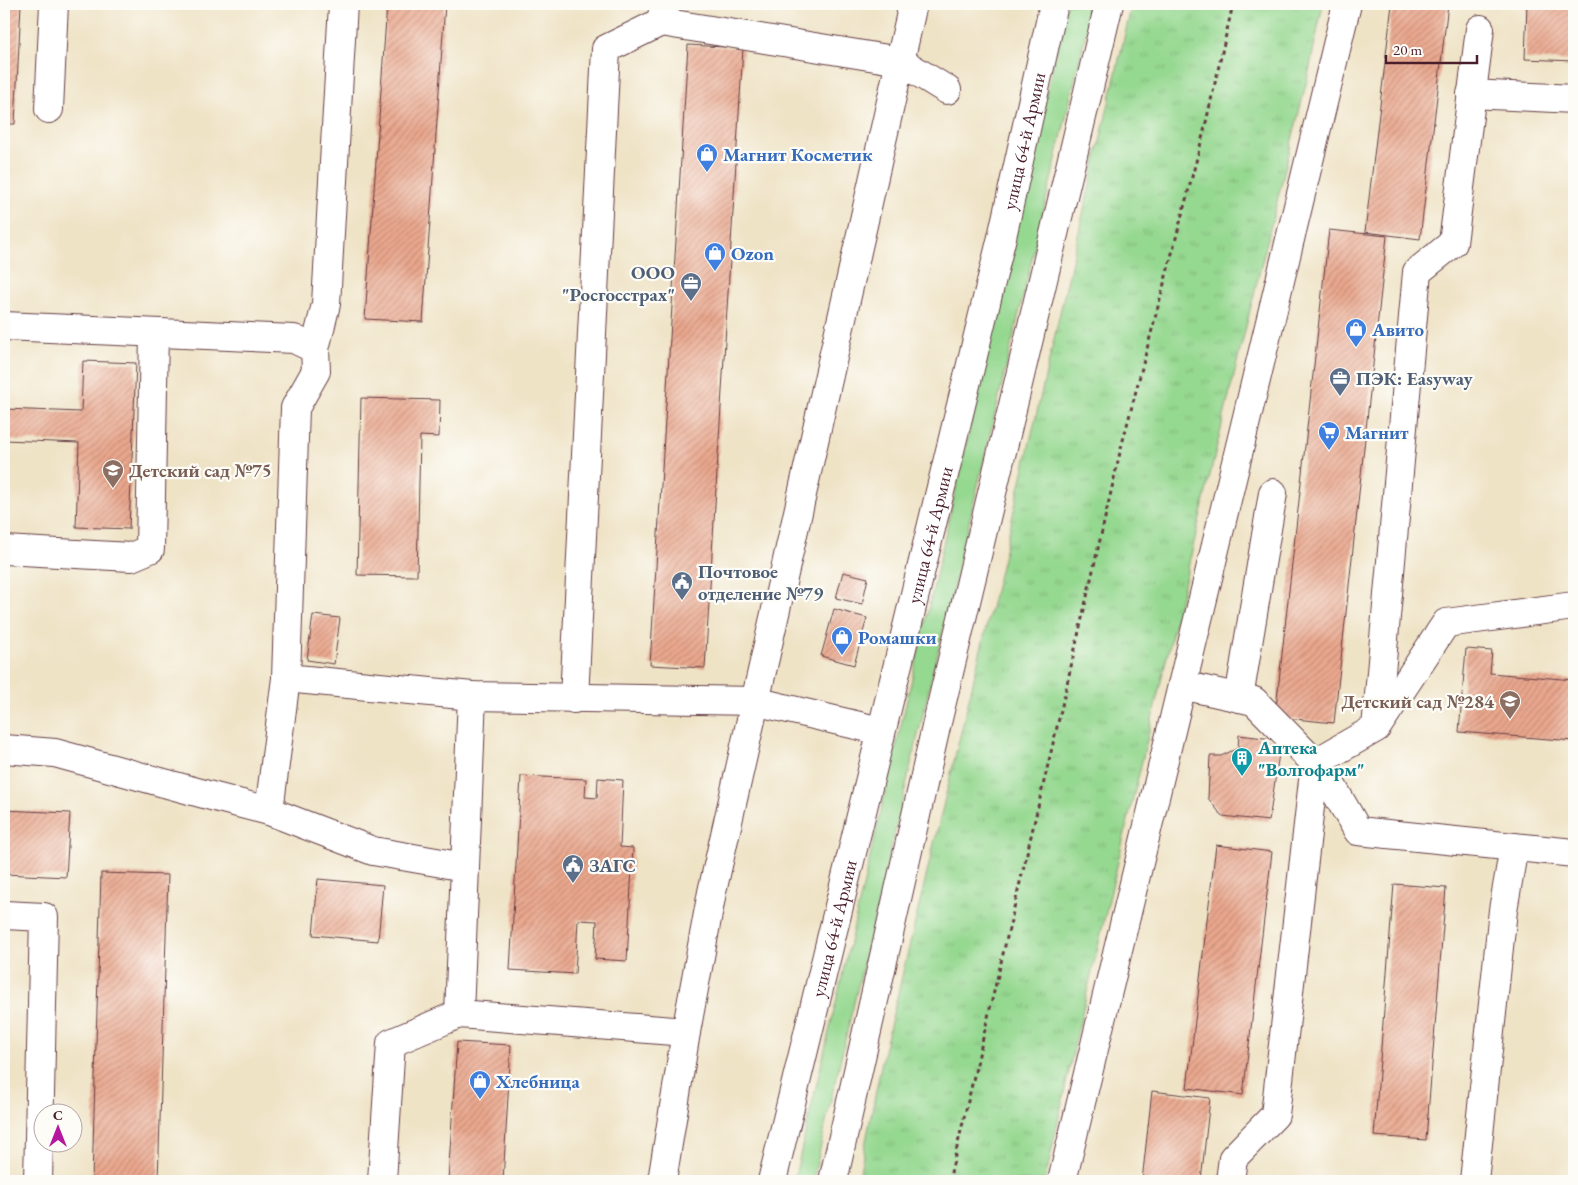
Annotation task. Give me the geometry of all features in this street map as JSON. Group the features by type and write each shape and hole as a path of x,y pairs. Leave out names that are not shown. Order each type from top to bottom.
{"main road":[{"path":"49,108 54,4"},
{"path":"269,811 286,678 295,408 316,371 315,348 326,304 343,4"},
{"path":"662,1181 686,1032 712,892 913,4"},
{"name":"улица 64-й Армии","path":"772,1181 1002,237 1054,4"},
{"path":"833,1181 938,718 1109,4"},
{"path":"1062,1181 1347,4"},
{"path":"574,699 606,49 663,13 900,60 947,90"},
{"path":"1376,728 1417,272 1453,243 1480,29"},
{"path":"1471,94 1574,99"},
{"path":"4,326 294,339 315,348"},
{"path":"4,550 131,557 150,549 154,333"},
{"path":"1239,698 1273,492"},
{"path":"1315,763 1376,728 1446,623 1574,606"},
{"path":"286,678 472,696 755,701 881,732"},
{"path":"1182,685 1254,701 1315,763 1332,786 1358,831 1574,853"},
{"path":"459,1014 472,696"},
{"path":"4,750 55,753 269,811 373,851 465,867"},
{"path":"1230,1181 1234,1158 1275,1115 1315,763"},
{"path":"1474,1181 1503,910 1514,847"},
{"path":"4,915 44,917 38,1181"},
{"path":"382,1181 390,1043 459,1014 686,1032"}],"path":[{"path":"949,1181 1062,710 1121,448 1204,131 1233,4"}],"green space":[{"path":"1067,4 1093,4 813,1181 794,1181 929,606"},
{"path":"1132,4 1323,4 1308,76 1232,383 1077,1034 1045,1181 858,1181 884,1051 1002,562"}],"building":[{"path":"4,4 21,4 15,124 4,124"},
{"path":"387,4 445,4 423,322 365,319"},
{"path":"1392,4 1448,4 1420,239 1365,232"},
{"path":"1527,4 1574,4 1574,61 1525,59"},
{"path":"688,45 743,48 705,668 650,665"},
{"path":"1329,230 1387,236 1334,723 1275,717"},
{"path":"83,361 136,363 129,529 76,527 79,443 4,440 4,409 81,412"},
{"path":"361,398 440,400 439,437 420,436 417,576 357,575"},
{"path":"843,572 868,578 862,604 836,598"},
{"path":"834,609 867,618 854,665 821,656"},
{"path":"313,615 340,618 334,664 307,660"},
{"path":"1466,649 1492,651 1490,673 1574,680 1574,741 1459,732"},
{"name":"Аптека \"Волгофарм\"","path":"1239,735 1281,740 1269,821 1222,816 1208,798 1210,756 1221,756 1238,748"},
{"name":"ЗАГС","path":"521,776 586,779 585,797 597,798 598,778 623,780 620,847 633,848 627,961 595,959 597,921 578,920 575,974 510,970"},
{"path":"4,810 70,813 66,877 4,874"},
{"path":"1216,845 1272,852 1243,1095 1187,1088"},
{"path":"101,873 168,875 158,1181 92,1181"},
{"path":"318,879 383,885 378,941 313,935"},
{"path":"1394,884 1446,888 1426,1140 1374,1136"},
{"path":"457,1042 511,1045 503,1181 448,1181"},
{"path":"1152,1091 1210,1098 1201,1181 1142,1181"}],"place":[{"name":"Магнит Косметик","path":"707,173"},
{"name":"Ozon","path":"715,272"},
{"name":"ООО \"Росгосстрах\"","path":"691,302"},
{"name":"Авито","path":"1356,348"},
{"name":"ПЭК: Easyway","path":"1340,397"},
{"name":"Магнит","path":"1329,451"},
{"name":"Детский сад №75","path":"113,489"},
{"name":"Почтовое отделение №79","path":"682,601"},
{"name":"Ромашки","path":"842,656"},
{"name":"Детский сад №284","path":"1510,720"},
{"name":"Аптека \"Волгофарм\"","path":"1242,777"},
{"name":"ЗАГС","path":"573,884"},
{"name":"Хлебница","path":"480,1100"}]}
